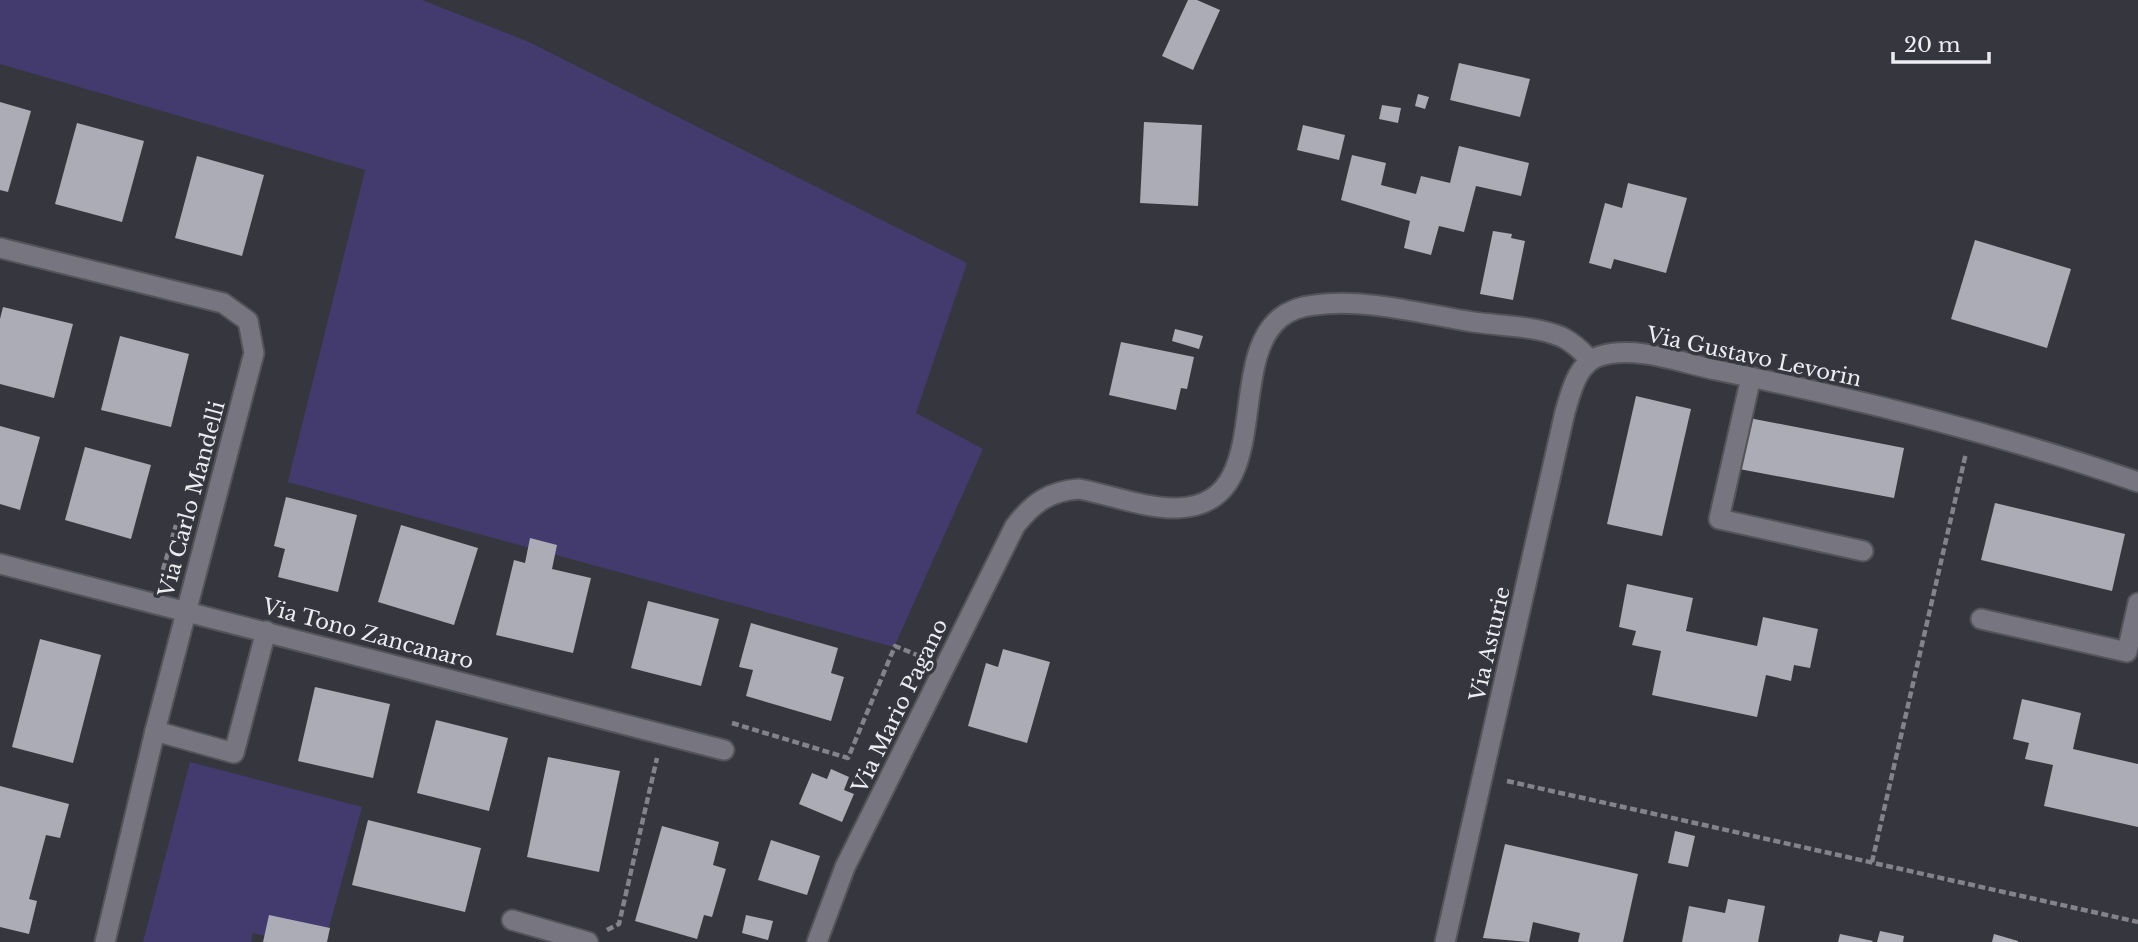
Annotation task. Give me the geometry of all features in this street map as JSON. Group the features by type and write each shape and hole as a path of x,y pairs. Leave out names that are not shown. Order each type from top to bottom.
{"street":[{"name":"Via Carlo Mandelli","path":"0,248 223,303 248,321 254,353 155,731 105,942"},
{"name":"Via Mario Pagano","path":"817,942 845,867 946,666 1002,547 1027,510 1051,494 1079,489 1178,508 1195,505 1214,495 1238,468 1261,348 1278,319 1290,311 1314,305 1371,307 1544,332 1580,348 1590,360"},
{"name":"Via Gustavo Levorin","path":"1590,360 1613,354 1638,354 1751,377 1973,428 2138,482"},
{"name":"Via Asturie","path":"1445,942 1565,412 1578,374 1590,360"},
{"path":"1751,377 1719,519 1863,551"},
{"name":"Via Tono Zancanaro","path":"0,565 186,610 724,750"},
{"path":"1981,620 2127,652 2138,603"},
{"path":"155,731 234,753 266,631"},
{"path":"512,920 588,941"}],"path":[{"path":"1872,862 1969,444"},
{"path":"151,580 160,580 176,525"},
{"path":"731,722 848,758 895,646 946,666"},
{"path":"588,941 619,924 662,735"},
{"path":"1483,775 2138,922"}],"shaded area":[{"path":"0,0 422,0 529,42 967,263 916,413 983,449 894,647 288,482 365,170 0,64"},
{"path":"190,762 362,807 325,942 288,942 253,933 251,942 143,942"}],"building":[{"path":"1188,0 1197,0 1220,10 1193,70 1162,56"},
{"path":"1459,63 1530,79 1520,117 1450,100"},
{"path":"1418,94 1429,97 1425,109 1415,106"},
{"path":"0,102 31,111 8,192 0,190"},
{"path":"1382,105 1401,108 1398,123 1379,119"},
{"path":"1144,122 1202,125 1198,206 1140,203"},
{"path":"77,123 144,141 122,222 55,204"},
{"path":"1303,125 1345,135 1339,160 1297,150"},
{"path":"1459,146 1529,163 1521,196 1476,186 1464,232 1439,226 1431,255 1404,248 1410,221 1341,200 1352,155 1386,163 1381,185 1416,194 1421,176 1450,183"},
{"path":"197,156 264,175 242,256 175,238"},
{"path":"1628,183 1687,198 1666,273 1614,259 1611,269 1589,263 1605,203 1622,208"},
{"path":"1493,231 1512,234 1511,238 1525,241 1513,300 1480,294"},
{"path":"1975,240 2071,269 2047,348 1951,319"},
{"path":"3,307 73,324 54,398 0,384 0,319"},
{"path":"1175,329 1203,336 1199,349 1172,341"},
{"path":"120,336 189,354 171,427 101,410"},
{"path":"1121,342 1194,357 1187,389 1181,388 1176,410 1109,395"},
{"path":"1636,396 1691,409 1662,536 1607,524"},
{"path":"1744,417 1904,448 1894,498 1734,468"},
{"path":"0,426 40,437 20,510 0,504"},
{"path":"85,447 151,465 131,539 65,520"},
{"path":"286,497 357,515 338,592 278,577 285,549 274,546"},
{"path":"1995,503 2125,534 2112,591 1981,560"},
{"path":"401,525 478,548 454,625 378,602"},
{"path":"530,538 557,545 552,569 591,578 573,653 496,635 514,560 525,563"},
{"path":"1627,584 1693,598 1686,631 1757,646 1763,617 1818,629 1810,668 1794,665 1791,681 1766,675 1757,717 1652,695 1661,651 1632,645 1636,631 1619,627"},
{"path":"648,601 719,619 701,686 631,668"},
{"path":"751,623 838,648 831,673 844,677 831,721 746,696 753,670 739,667"},
{"path":"40,639 101,655 73,763 12,747"},
{"path":"1003,649 1050,662 1027,743 968,726 986,663 998,667"},
{"path":"315,687 390,704 373,778 298,761"},
{"path":"2022,699 2081,713 2073,749 2138,764 2138,827 2044,806 2053,765 2025,759 2029,743 2013,739"},
{"path":"436,720 508,738 489,811 417,793"},
{"path":"548,757 620,771 599,872 527,857"},
{"path":"831,769 849,777 844,790 854,794 842,822 799,804 812,773 827,779"},
{"path":"0,786 69,804 60,838 46,835 29,899 37,901 29,934 0,927"},
{"path":"368,820 481,848 465,912 352,885"},
{"path":"662,826 719,842 713,865 726,869 712,917 704,915 697,939 635,921"},
{"path":"1675,831 1695,836 1688,867 1668,863"},
{"path":"771,840 820,856 807,895 758,880"},
{"path":"1505,844 1638,874 1623,942 1578,942 1580,933 1533,922 1529,942 1483,938"},
{"path":"1728,899 1765,906 1758,942 1682,942 1689,906 1725,913"},
{"path":"269,915 330,928 327,942 263,942"},
{"path":"746,915 773,921 768,940 742,933"},
{"path":"1880,931 1904,936 1903,942 1877,942"},
{"path":"1840,934 1873,941 1838,942"},
{"path":"1994,934 2018,941 2018,942 1992,942"}]}
